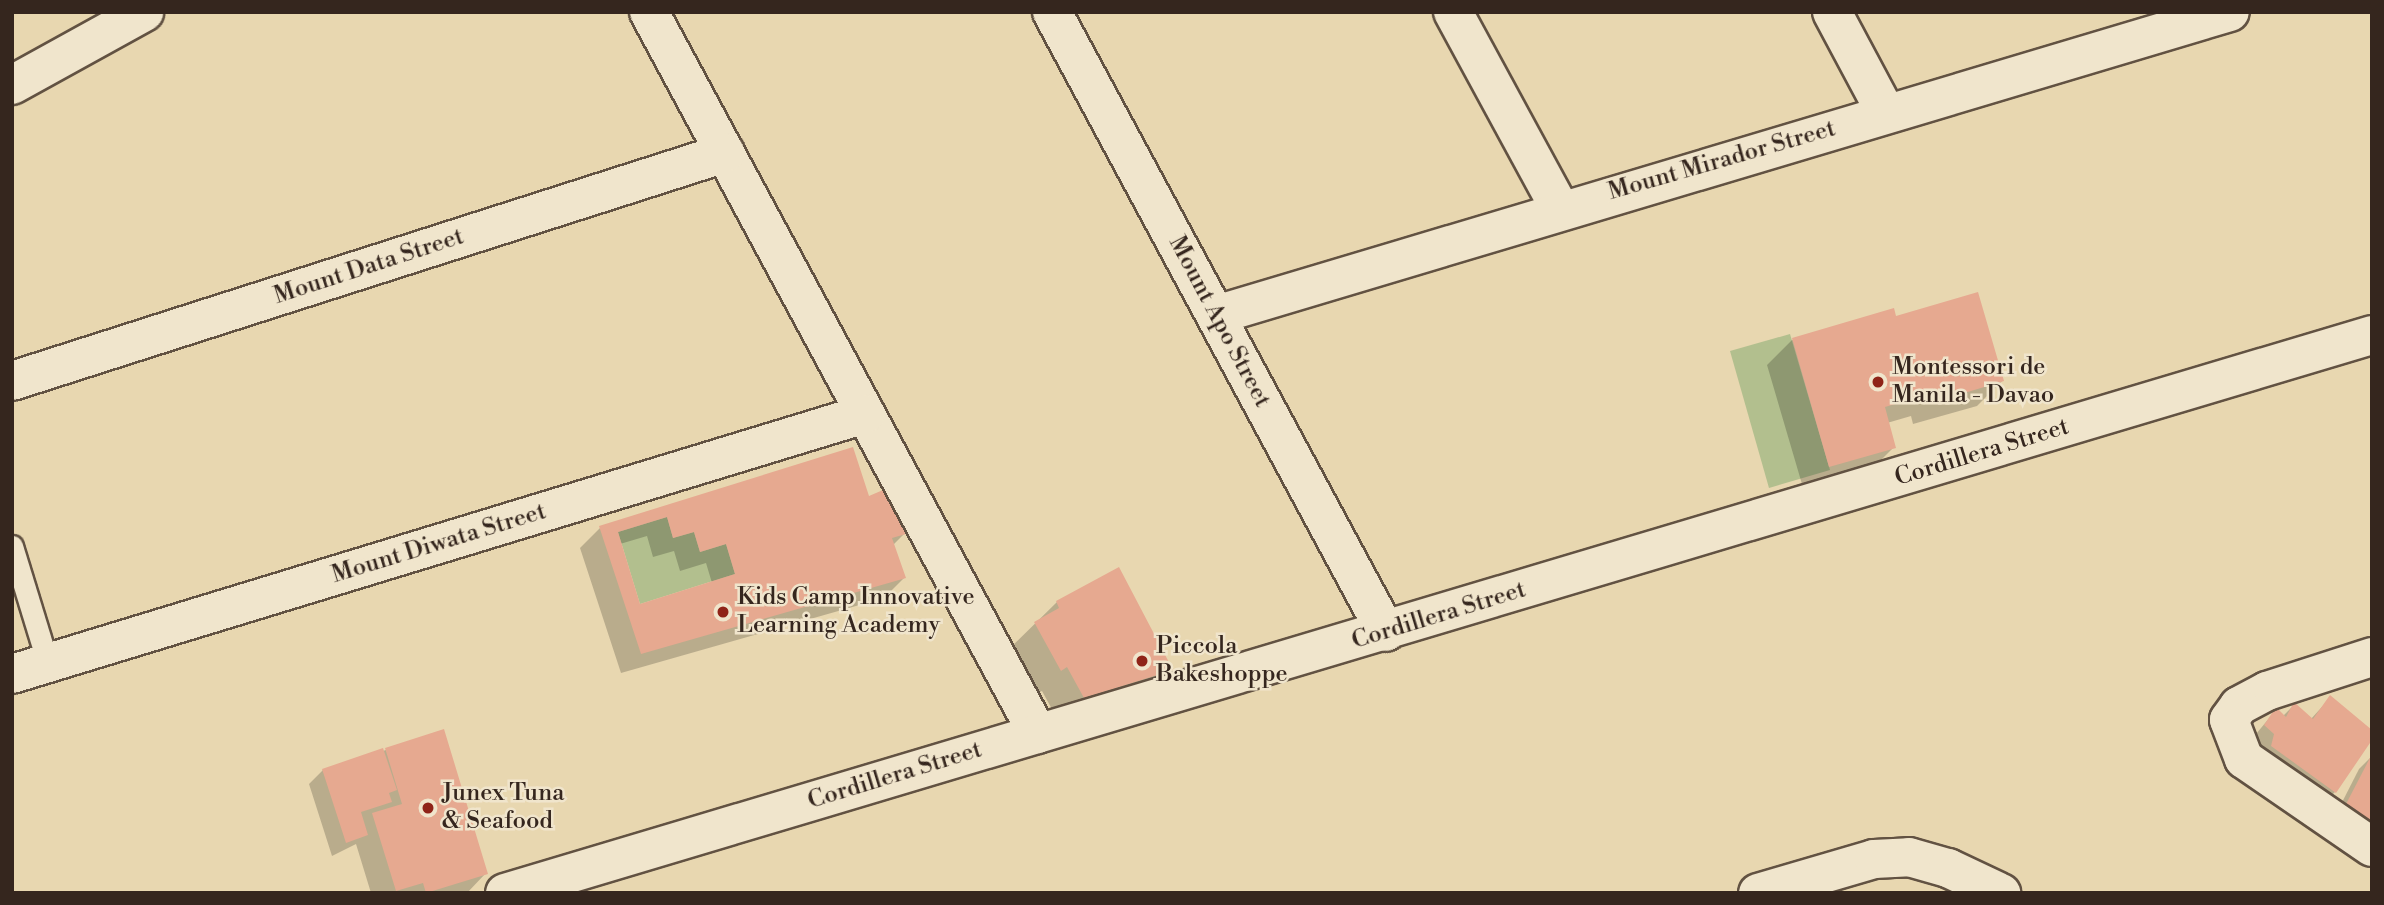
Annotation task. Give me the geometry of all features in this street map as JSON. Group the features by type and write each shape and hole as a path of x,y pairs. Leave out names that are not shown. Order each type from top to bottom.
{"street":[{"path":"12,85 144,12"},
{"path":"649,12 1038,734"},
{"name":"Mount Apo Street","path":"1052,12 1386,632"},
{"path":"1453,12 1560,209"},
{"path":"1832,12 1886,113"},
{"name":"Mount Mirador Street","path":"1216,315 1560,209 2226,13"},
{"name":"Mount Data Street","path":"12,381 725,153"},
{"name":"Cordillera Street","path":"505,893 1386,632 2372,335"},
{"name":"Mount Diwata Street","path":"12,674 865,414"},
{"path":"2372,657 2267,691 2239,706 2229,720 2244,759 2372,847"},
{"path":"1758,893 1874,859 1909,858 1948,868 2001,893"}],"lane":[{"path":"12,546 48,664"}],"green space":[{"path":"1790,334 1830,470 1769,488 1730,351"},
{"path":"667,517 673,538 694,532 700,552 726,544 735,574 640,604 618,532"}],"building":[{"path":"1978,292 2004,381 1938,401 1936,392 1885,407 1896,448 1829,467 1792,338 1894,308 1896,316"},
{"path":"853,447 869,496 883,490 906,534 892,538 906,578 641,654 599,526","holes":["667,517 673,538 694,532 700,552 726,544 735,574 640,604 618,532"]},
{"path":"1119,567 1173,670 1084,698 1067,667 1061,671 1034,622 1059,608 1056,601"},
{"path":"2330,695 2372,730 2372,740 2336,793 2271,746 2274,734 2264,725 2276,707 2286,717 2294,702 2313,719"},
{"name":"Junex Tuna & Seafood","path":"444,729 488,874 426,893 423,883 396,891 372,813 402,804 385,748"},
{"path":"383,748 397,790 389,793 392,802 361,812 368,835 346,843 322,769"},
{"path":"2372,754 2372,822 2345,806"}],"place":[{"name":"Montessori de Manila - Davao","path":"1878,382"},
{"name":"Kids Camp Innovative Learning Academy","path":"723,612"},
{"name":"Piccola Bakeshoppe","path":"1142,661"},
{"name":"Junex Tuna & Seafood","path":"428,808"}]}
